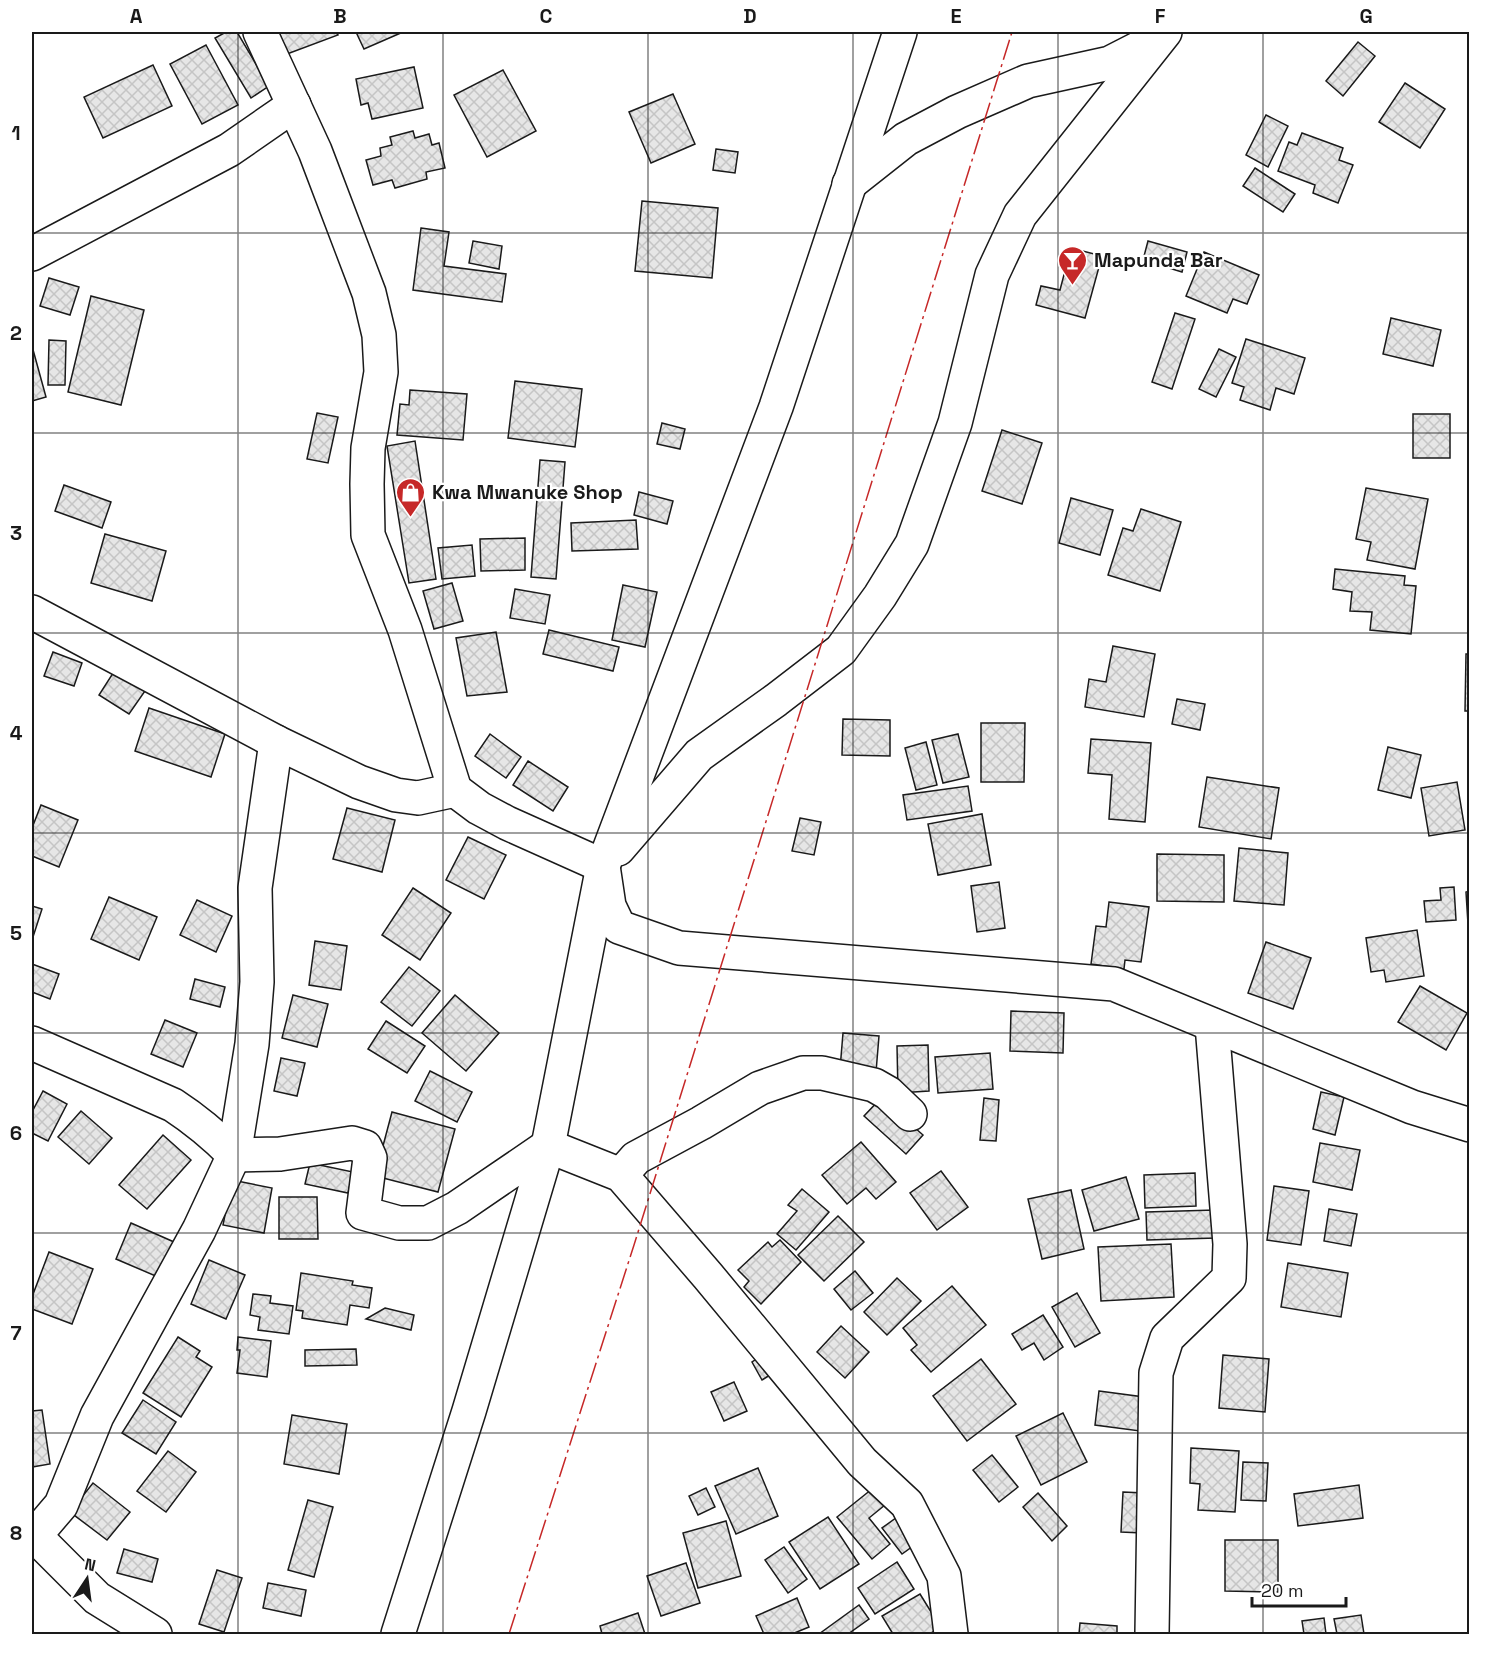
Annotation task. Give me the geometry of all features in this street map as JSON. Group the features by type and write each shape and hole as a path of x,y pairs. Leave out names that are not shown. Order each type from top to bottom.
{"street":[{"path":"260,32 315,151 369,293 379,335 381,372 368,448 368,535 405,630 455,790 480,808 507,823 603,866"},
{"path":"398,1635 472,1400 548,1146 603,866 776,407 900,32"},
{"path":"849,184 906,139 957,112 1028,81 1110,63 1163,34"},
{"path":"1163,34 1020,215 992,275 955,423 912,544 880,596 842,650 699,755 603,866 609,906 619,927 679,948 1114,984 1412,1107 1470,1125"},
{"path":"32,254 229,150 294,105"},
{"path":"32,612 276,742 359,782 396,795 418,798 455,790"},
{"path":"155,1635 97,1598 33,1538 61,1506 97,1416 199,1230 234,1155 252,1044 256,982 255,888 276,742"},
{"path":"1152,1635 1156,1373 1167,1338 1229,1278 1230,1244 1212,1025"},
{"path":"32,1043 173,1105 216,1136 234,1155 280,1154 352,1143 365,1147 370,1158 363,1213 399,1223 428,1223 457,1208 548,1146"},
{"path":"621,1175 636,1158 760,1088 803,1073 822,1073 874,1086 888,1093 910,1114"},
{"path":"548,1146 621,1175 862,1462 907,1504 944,1576 951,1635"}],"building":[{"path":"226,32 237,32 269,86 251,98 215,38"},
{"path":"279,32 336,32 338,35 287,54"},
{"path":"356,32 403,32 364,49"},
{"path":"1358,42 1375,56 1343,96 1326,81"},
{"path":"206,45 238,105 202,124 170,64"},
{"path":"153,65 172,106 103,138 84,97"},
{"path":"414,67 423,108 372,119 368,103 361,105 356,79"},
{"path":"503,70 536,131 487,157 454,95"},
{"path":"1405,83 1445,109 1420,148 1379,122"},
{"path":"673,94 695,144 651,163 629,112"},
{"path":"1266,115 1288,126 1268,167 1246,155"},
{"path":"413,131 415,138 429,134 432,145 439,143 445,168 426,172 427,179 395,188 392,180 373,185 366,160 381,156 380,148 392,145 390,137"},
{"path":"1302,133 1343,148 1339,160 1353,165 1338,203 1313,193 1315,185 1278,171 1289,142 1297,145"},
{"path":"716,149 738,152 735,173 713,170"},
{"path":"1255,168 1295,194 1283,212 1243,186"},
{"path":"642,201 718,208 712,278 635,271"},
{"path":"421,228 449,232 444,266 506,274 502,302 413,290"},
{"path":"473,241 502,246 499,269 469,263"},
{"path":"1148,241 1187,252 1182,272 1143,260"},
{"path":"1071,248 1102,256 1085,318 1036,305 1041,286 1060,290"},
{"path":"1204,252 1259,275 1247,304 1233,299 1227,313 1186,296"},
{"path":"49,278 79,287 70,315 40,306"},
{"path":"91,296 144,310 121,405 68,392"},
{"path":"1175,313 1195,319 1172,389 1152,382"},
{"path":"1391,318 1441,330 1433,366 1383,354"},
{"path":"1246,339 1305,358 1294,394 1276,388 1270,410 1240,400 1244,387 1232,383"},
{"path":"49,340 66,341 65,385 48,385"},
{"path":"32,346 46,397 32,401"},
{"path":"1219,349 1236,357 1216,397 1199,389"},
{"path":"515,381 582,389 575,447 508,438"},
{"path":"410,390 467,394 463,440 397,435 400,404 409,405"},
{"path":"317,413 338,417 328,463 307,459"},
{"path":"1413,414 1450,414 1450,458 1413,458"},
{"path":"662,423 685,429 680,449 657,444"},
{"path":"1002,430 1042,443 1022,504 982,491"},
{"path":"415,441 436,579 409,583 387,446"},
{"path":"540,460 565,462 556,579 531,577"},
{"path":"64,485 111,502 102,528 55,511"},
{"path":"1366,488 1428,499 1415,569 1367,560 1371,542 1356,539"},
{"path":"639,492 673,501 667,524 634,515"},
{"path":"1071,498 1113,510 1100,555 1059,543"},
{"path":"1141,509 1181,522 1160,591 1108,575 1123,528 1133,531"},
{"path":"636,520 638,549 572,551 571,523"},
{"path":"105,534 166,551 152,601 91,583"},
{"path":"525,538 525,570 481,571 480,539"},
{"path":"472,545 475,576 442,579 438,548"},
{"path":"1335,569 1405,576 1404,585 1416,586 1411,634 1370,630 1372,612 1350,611 1352,592 1333,589"},
{"path":"452,583 463,621 434,629 423,591"},
{"path":"623,585 657,592 645,647 612,640"},
{"path":"515,589 550,595 545,624 510,618"},
{"path":"549,630 619,647 613,671 543,654"},
{"path":"496,632 507,692 467,696 456,638"},
{"path":"1113,646 1155,654 1144,717 1085,707 1089,679 1106,682"},
{"path":"53,652 82,663 74,686 44,676"},
{"path":"1466,654 1470,654 1470,711 1465,711"},
{"path":"115,670 145,691 129,714 99,695"},
{"path":"1177,699 1205,704 1200,730 1172,724"},
{"path":"149,708 225,734 211,777 135,751"},
{"path":"843,719 890,720 890,756 842,755"},
{"path":"981,723 1025,723 1024,782 981,782"},
{"path":"490,734 521,757 506,778 475,756"},
{"path":"958,734 969,777 943,783 932,740"},
{"path":"1091,739 1151,743 1145,822 1109,819 1112,775 1088,773"},
{"path":"926,742 937,785 916,790 905,748"},
{"path":"1388,747 1421,755 1411,798 1378,790"},
{"path":"528,761 568,787 553,811 513,785"},
{"path":"1207,777 1279,788 1271,839 1199,827"},
{"path":"1457,782 1465,830 1429,836 1421,788"},
{"path":"968,786 972,811 907,820 903,795"},
{"path":"41,805 78,820 59,867 32,856 32,828"},
{"path":"347,808 395,820 382,872 333,859"},
{"path":"982,814 991,865 938,875 928,824"},
{"path":"800,818 821,822 814,855 792,851"},
{"path":"468,837 506,855 484,899 446,880"},
{"path":"1239,848 1288,853 1284,905 1234,901"},
{"path":"1157,854 1224,855 1224,902 1157,901"},
{"path":"999,882 1005,928 977,932 971,886"},
{"path":"1454,887 1456,920 1426,922 1424,901 1441,900 1440,888"},
{"path":"413,888 451,913 420,960 382,935"},
{"path":"1470,891 1470,924 1468,924 1466,892"},
{"path":"109,897 157,917 139,960 91,939"},
{"path":"197,900 232,916 216,952 180,935"},
{"path":"1109,902 1149,907 1141,962 1125,960 1124,969 1091,964 1096,926 1106,927"},
{"path":"32,906 42,909 32,940"},
{"path":"1417,930 1424,976 1386,982 1384,970 1371,972 1366,938"},
{"path":"315,941 347,946 341,990 309,985"},
{"path":"1266,942 1311,958 1293,1009 1248,993"},
{"path":"32,964 59,974 50,999 32,992"},
{"path":"409,967 440,991 412,1026 381,1002"},
{"path":"195,979 225,987 220,1007 190,999"},
{"path":"1420,986 1467,1013 1446,1050 1398,1022"},
{"path":"293,995 328,1004 317,1047 282,1038"},
{"path":"455,995 499,1033 466,1071 422,1033"},
{"path":"1011,1011 1064,1013 1063,1053 1010,1051"},
{"path":"165,1020 197,1033 183,1067 151,1054"},
{"path":"386,1021 425,1046 407,1073 368,1049"},
{"path":"843,1033 879,1036 876,1072 840,1069"},
{"path":"928,1045 929,1091 898,1093 897,1046"},
{"path":"990,1053 993,1089 938,1093 935,1057"},
{"path":"281,1058 305,1063 297,1096 274,1091"},
{"path":"430,1071 472,1092 457,1122 415,1101"},
{"path":"43,1091 67,1104 48,1141 32,1133 32,1112"},
{"path":"1321,1092 1344,1097 1335,1135 1313,1129"},
{"path":"881,1098 923,1135 906,1154 864,1116"},
{"path":"984,1098 999,1100 996,1141 980,1140"},
{"path":"81,1111 112,1138 89,1164 58,1137"},
{"path":"392,1112 455,1129 438,1192 375,1176"},
{"path":"163,1135 191,1160 147,1209 119,1185"},
{"path":"861,1142 896,1182 876,1199 866,1188 847,1204 822,1175"},
{"path":"1320,1143 1360,1150 1352,1190 1313,1182"},
{"path":"310,1163 353,1172 348,1193 305,1184"},
{"path":"941,1171 968,1207 937,1230 910,1193"},
{"path":"1195,1173 1196,1206 1145,1208 1144,1175"},
{"path":"1126,1177 1139,1219 1094,1231 1082,1190"},
{"path":"232,1180 272,1188 264,1233 223,1225"},
{"path":"1274,1186 1309,1191 1301,1245 1267,1240"},
{"path":"802,1189 829,1212 796,1250 777,1234 797,1211 788,1205"},
{"path":"1071,1190 1084,1249 1042,1259 1028,1199"},
{"path":"279,1197 317,1197 318,1239 279,1239"},
{"path":"1329,1209 1357,1214 1351,1246 1324,1241"},
{"path":"1215,1210 1216,1238 1147,1240 1146,1212"},
{"path":"838,1216 864,1242 824,1281 798,1255"},
{"path":"131,1223 174,1242 158,1277 116,1259"},
{"path":"780,1240 801,1262 761,1304 744,1287 749,1281 738,1270 768,1242 772,1247"},
{"path":"1171,1244 1174,1297 1101,1301 1098,1247"},
{"path":"49,1252 93,1269 72,1324 32,1309 32,1297"},
{"path":"209,1260 245,1275 226,1319 191,1304"},
{"path":"1288,1263 1348,1273 1341,1317 1281,1307"},
{"path":"855,1271 873,1293 851,1310 834,1289"},
{"path":"301,1273 353,1281 352,1285 372,1288 369,1308 350,1305 347,1325 302,1318 303,1311 296,1310"},
{"path":"897,1278 921,1301 887,1335 864,1312"},
{"path":"952,1286 986,1325 931,1372 911,1350 917,1345 903,1328"},
{"path":"1077,1293 1100,1333 1075,1347 1052,1307"},
{"path":"253,1294 271,1296 270,1303 293,1306 289,1334 258,1330 260,1317 250,1315"},
{"path":"385,1308 414,1315 411,1330 366,1319"},
{"path":"1043,1315 1063,1347 1044,1360 1034,1343 1022,1350 1012,1334"},
{"path":"841,1326 869,1352 845,1378 817,1352"},
{"path":"178,1337 200,1351 196,1357 212,1367 181,1417 143,1393"},
{"path":"238,1337 271,1341 267,1377 237,1373 240,1350 237,1350"},
{"path":"356,1349 357,1365 305,1366 305,1350"},
{"path":"767,1352 778,1370 762,1380 752,1362"},
{"path":"1223,1355 1269,1359 1265,1412 1219,1408"},
{"path":"981,1359 1016,1404 967,1441 933,1396"},
{"path":"734,1382 747,1411 724,1421 711,1392"},
{"path":"1099,1391 1144,1397 1140,1431 1095,1425"},
{"path":"143,1400 176,1422 156,1454 122,1433"},
{"path":"42,1410 50,1464 32,1467 32,1411"},
{"path":"1063,1413 1087,1462 1041,1485 1016,1436"},
{"path":"292,1415 347,1424 339,1474 284,1464"},
{"path":"1191,1448 1239,1451 1235,1512 1198,1510 1200,1484 1190,1483"},
{"path":"168,1451 196,1472 166,1512 137,1491"},
{"path":"992,1455 1018,1487 999,1502 973,1470"},
{"path":"1243,1462 1268,1463 1266,1501 1241,1500"},
{"path":"758,1468 778,1516 736,1534 715,1486"},
{"path":"93,1483 130,1512 107,1540 70,1512"},
{"path":"1359,1485 1363,1518 1298,1526 1294,1494"},
{"path":"706,1488 715,1507 698,1515 689,1496"},
{"path":"872,1489 885,1505 869,1518 890,1544 872,1559 837,1517"},
{"path":"1123,1492 1144,1493 1142,1533 1121,1532"},
{"path":"1038,1493 1067,1526 1052,1541 1023,1507"},
{"path":"308,1500 333,1507 314,1577 288,1570"},
{"path":"900,1515 920,1541 902,1554 882,1528"},
{"path":"828,1517 859,1564 820,1589 789,1542"},
{"path":"726,1521 741,1576 698,1588 683,1533"},
{"path":"1225,1540 1278,1540 1278,1592 1225,1591"},
{"path":"784,1547 807,1579 788,1593 765,1560"},
{"path":"124,1549 158,1559 152,1582 117,1573"},
{"path":"897,1562 914,1589 875,1614 858,1588"},
{"path":"686,1563 700,1603 661,1616 647,1576"},
{"path":"217,1570 242,1578 224,1632 199,1624"},
{"path":"268,1583 306,1590 301,1616 263,1608"},
{"path":"920,1594 941,1628 929,1634 893,1634 882,1616"},
{"path":"797,1598 809,1627 792,1634 764,1634 756,1616"},
{"path":"859,1605 869,1619 848,1634 819,1634"},
{"path":"638,1613 645,1634 602,1634 600,1626"},
{"path":"1361,1615 1364,1634 1337,1634 1334,1619"},
{"path":"1324,1618 1326,1634 1304,1634 1302,1621"},
{"path":"1080,1623 1117,1626 1117,1634 1079,1634"}],"power":[{"path":"509,1634 634,1245 1012,32"}],"place":[{"name":"Mapunda Bar","path":"1073,286"},
{"name":"Kwa Mwanuke Shop","path":"411,518"}]}
